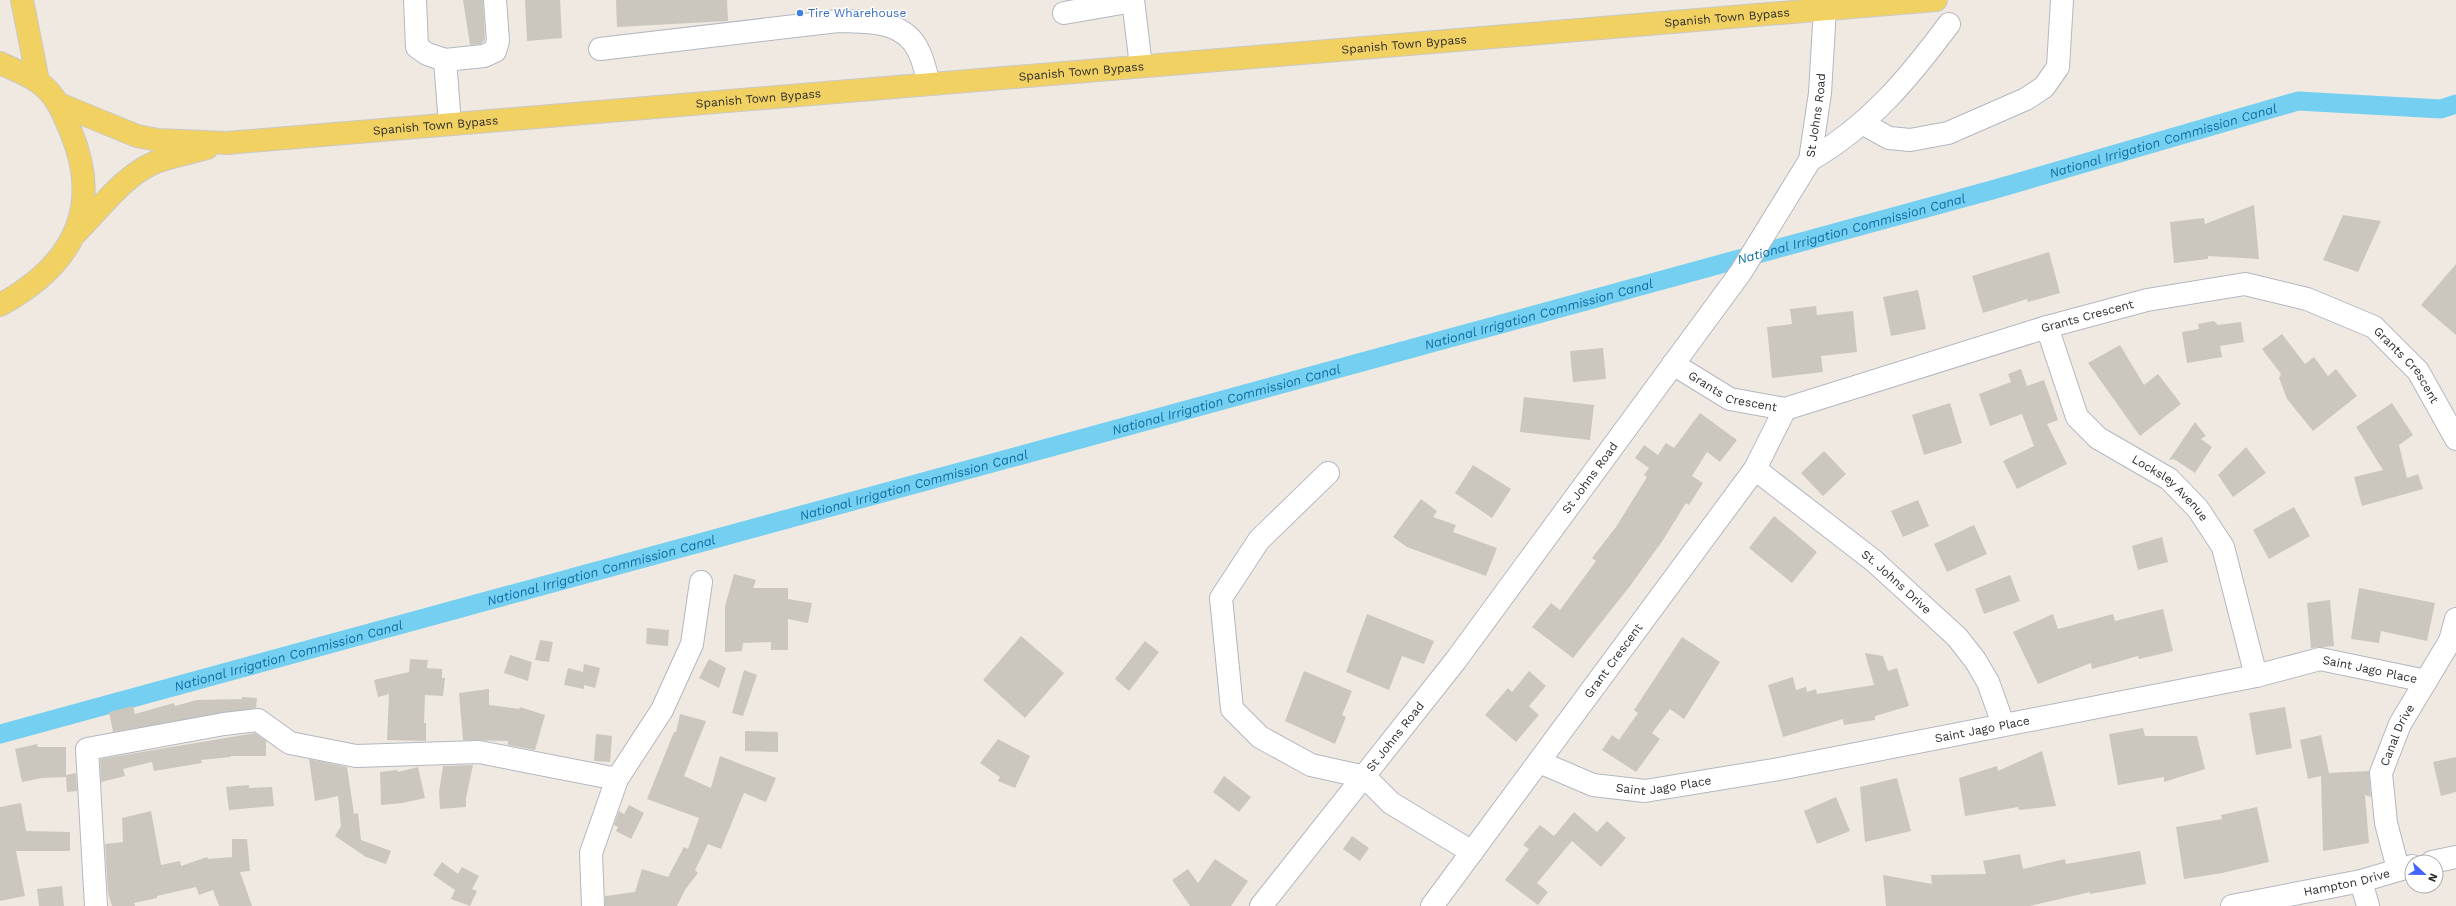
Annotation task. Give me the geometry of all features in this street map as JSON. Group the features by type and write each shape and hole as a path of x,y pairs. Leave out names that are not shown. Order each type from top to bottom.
{"main road":[{"path":"22,0 38,81"},
{"name":"Spanish Town Bypass","path":"59,104 138,136 158,140 227,143 1825,8 1936,0"},
{"path":"0,63 38,81 59,104 80,160 83,192 76,233 56,263 19,294 0,304"},
{"name":"Spanish Town Bypass","path":"76,233 124,184 155,163 227,143"}],"street":[{"path":"415,0 417,47 427,54 445,60 484,56 495,52 498,41 495,0"},
{"path":"1862,123 1889,138 1910,140 1948,133 2026,99 2044,87 2058,67 2062,0"},
{"path":"1064,13 1133,1 1141,66"},
{"name":"St Johns Road","path":"1261,906 1365,777 1456,660 1741,272 1763,238 1810,160 1820,93 1825,8"},
{"path":"600,49 838,21 872,22 889,25 902,32 913,42 919,51 929,84"},
{"path":"1810,160 1835,145 1862,123 1908,78 1949,24"},
{"path":"445,60 450,124"},
{"name":"Grants Crescent","path":"1673,364 1730,399 1785,409 2047,327 2147,300 2245,284 2307,299 2374,327 2418,371 2456,439"},
{"name":"Locksley Avenue","path":"2047,327 2077,417 2098,438 2169,480 2198,509 2223,547 2256,676"},
{"name":"Grant Crescent","path":"1432,906 1755,469 1785,409"},
{"name":"St. Johns Drive","path":"1755,469 1874,561 1957,637 1975,660 1988,682 2003,724"},
{"path":"1328,473 1259,540 1222,598 1232,708 1260,737 1310,765 1365,777 1391,803 1472,852"},
{"path":"593,906 591,853 617,779 662,710 692,644 701,582"},
{"path":"2453,640 2456,619"},
{"name":"Canal Drive","path":"2404,865 2386,823 2381,773 2400,724 2453,640"},
{"name":"Saint Jago Place","path":"1539,762 1593,785 1645,791 1779,769 2003,724 2256,676 2320,659 2426,681"},
{"path":"96,906 87,748 224,724 258,720 290,743 356,756 479,752 617,779"},
{"path":"2444,860 2456,857"},
{"name":"Hampton Drive","path":"2232,906 2361,881 2404,867"},
{"path":"2361,881 2368,906"}],"building":[{"path":"463,0 483,0 485,40 481,44 470,45"},
{"path":"525,0 560,0 562,38 527,41"},
{"path":"616,0 727,0 728,21 617,27"},
{"path":"2254,205 2259,259 2208,256 2208,259 2174,263 2170,222 2204,218 2205,224"},
{"path":"2343,215 2381,221 2358,272 2323,260"},
{"path":"2049,252 2060,293 2028,302 2027,299 1983,313 1972,276"},
{"path":"2456,264 2456,335 2421,305"},
{"path":"1918,290 1926,329 1891,336 1883,297"},
{"path":"1816,306 1817,315 1853,311 1857,352 1821,356 1823,372 1772,378 1767,327 1792,324 1790,309"},
{"path":"2214,321 2218,325 2241,322 2244,342 2220,346 2222,357 2187,363 2182,332 2199,329 2198,324"},
{"path":"2282,334 2305,364 2314,357 2328,376 2336,369 2357,396 2313,431 2287,399 2279,378 2281,374 2262,349"},
{"path":"2120,345 2144,385 2158,374 2181,404 2140,436 2088,363"},
{"path":"1603,348 1606,379 1573,382 1570,351"},
{"path":"2021,369 2027,386 2044,380 2058,420 2047,424 2067,464 2017,489 2003,461 2034,446 2022,414 1990,426 1979,394 2011,382 2008,374"},
{"path":"1524,397 1594,405 1590,440 1520,432"},
{"path":"1950,403 1962,443 1924,455 1912,415"},
{"path":"2392,403 2413,435 2399,445 2407,478 2418,474 2423,489 2362,506 2354,477 2383,470 2356,427"},
{"path":"1700,413 1737,440 1720,462 1707,452 1692,476 1703,483 1689,505 1686,503 1663,540 1630,586 1573,658 1532,627 1551,603 1560,610 1596,561 1592,558 1616,527 1647,477 1644,475 1649,468 1635,458 1644,445 1658,455 1666,443 1674,448"},
{"path":"2195,422 2206,436 2201,439 2212,447 2195,473 2174,459 2169,460"},
{"path":"2246,447 2266,473 2233,497 2218,475"},
{"path":"1824,451 1846,474 1823,496 1801,473"},
{"path":"1473,465 1511,489 1492,518 1455,493"},
{"path":"1421,499 1437,511 1433,517 1456,525 1453,532 1497,548 1486,576 1407,547 1393,537"},
{"path":"1918,500 1929,526 1903,537 1891,511"},
{"path":"2294,507 2310,536 2269,559 2253,530"},
{"path":"1774,516 1817,552 1792,583 1749,548"},
{"path":"1974,525 1987,554 1947,572 1934,544"},
{"path":"2162,537 2168,562 2138,570 2132,546"},
{"path":"734,574 756,580 753,588 788,588 788,599 812,603 808,623 788,619 788,650 771,650 771,642 743,643 742,651 725,652 725,606"},
{"path":"2010,575 2020,601 1984,614 1975,589"},
{"path":"2359,588 2435,603 2427,641 2381,631 2379,643 2351,639"},
{"path":"2330,600 2334,646 2311,648 2307,603"},
{"path":"2163,609 2173,651 2139,659 2138,656 2092,669 2091,663 2038,684 2013,632 2053,614 2058,629 2113,614 2115,621"},
{"path":"1367,614 1434,641 1424,664 1402,656 1389,690 1346,672"},
{"path":"647,628 669,630 668,646 646,644"},
{"path":"1021,636 1064,673 1025,718 983,680"},
{"path":"1682,637 1720,662 1684,719 1670,709 1652,733 1660,739 1636,772 1602,750 1612,735 1619,740 1638,713 1634,710"},
{"path":"540,640 553,642 549,662 535,660"},
{"path":"1145,641 1159,652 1129,691 1115,679"},
{"path":"1865,653 1883,656 1888,671 1897,668 1909,706 1875,716 1875,720 1844,725 1843,719 1783,737 1768,685 1793,677 1796,690 1806,687 1807,692 1816,689 1817,694 1874,685"},
{"path":"510,655 532,662 528,681 504,673"},
{"path":"410,659 428,660 427,668 442,669 442,678 445,678 443,696 425,695 424,723 426,723 426,741 387,740 389,694 378,697 374,680 409,672"},
{"path":"709,659 726,668 719,688 699,678"},
{"path":"584,664 600,668 595,688 584,685 584,689 564,685 568,668 583,672"},
{"path":"744,670 757,675 743,716 732,713"},
{"path":"1304,671 1352,691 1342,715 1346,717 1335,744 1285,721"},
{"path":"1529,671 1546,686 1529,706 1539,715 1516,742 1485,715 1508,688 1512,692"},
{"path":"489,689 489,705 519,709 520,707 545,715 535,750 508,745 508,741 463,740 459,693"},
{"path":"242,697 257,698 256,708 113,732 109,712 133,706 135,714 174,703 175,706 197,700 242,699"},
{"path":"2285,707 2292,748 2256,755 2249,713"},
{"path":"680,714 706,721 684,776 711,788 720,756 776,778 766,802 744,793 721,849 708,844 695,870 698,873 685,890 677,906 605,906 605,896 635,892 642,869 668,877 684,847 688,849 699,818 647,799 674,732 676,732"},
{"path":"2143,728 2145,736 2197,736 2205,769 2164,782 2164,777 2118,785 2109,734"},
{"path":"745,731 778,732 778,752 745,751"},
{"path":"255,733 266,741 266,756 230,756 231,757 201,760 202,763 154,771 152,762 123,769 125,776 101,782 100,759"},
{"path":"596,734 612,736 610,762 594,761"},
{"path":"2321,735 2329,773 2369,771 2371,797 2365,795 2369,843 2323,851 2321,776 2308,779 2300,740"},
{"path":"998,739 1030,756 1015,788 998,781 1000,777 980,763"},
{"path":"37,744 38,747 66,747 66,775 76,773 77,791 67,792 66,777 42,778 22,782 15,749"},
{"path":"2042,751 2056,806 2019,810 2018,807 1965,816 1959,778 1997,766 1998,771"},
{"path":"2456,757 2456,792 2441,796 2433,762"},
{"path":"309,759 347,767 354,814 358,813 361,840 391,851 386,864 366,857 335,836 341,826 338,796 315,801"},
{"path":"473,765 466,798 466,807 440,809 439,792 443,766"},
{"path":"418,767 425,798 403,803 381,805 380,772 397,770 398,772"},
{"path":"1224,776 1251,797 1239,812 1213,792"},
{"path":"1897,778 1911,831 1865,842 1860,787"},
{"path":"249,785 249,788 272,787 274,806 229,810 226,787"},
{"path":"1836,797 1850,831 1817,844 1804,811"},
{"path":"21,803 26,831 70,832 70,851 16,851 25,896 0,901 0,807"},
{"path":"629,805 644,813 631,839 616,831 618,827 614,825 619,811 624,814"},
{"path":"2257,807 2269,862 2222,873 2184,879 2176,827 2222,819 2221,815"},
{"path":"151,811 161,865 180,861 181,866 207,857 208,859 232,857 232,839 247,839 250,871 240,872 252,906 219,906 213,890 199,895 196,887 134,903 135,906 112,906 108,893 105,844 123,842 122,818"},
{"path":"1574,812 1597,832 1607,821 1626,838 1601,867 1572,841 1537,883 1548,892 1538,905 1505,880 1529,849 1523,845 1540,825 1554,836"},
{"path":"1352,836 1369,848 1360,861 1343,849"},
{"path":"2140,851 2146,884 2090,894 2090,892 2030,906 1886,906 1883,875 1932,884 1931,875 1986,874 1983,861 2020,854 2023,869 2065,859 2066,864"},
{"path":"1215,859 1248,881 1231,906 1190,906 1172,880 1188,869 1198,883"},
{"path":"442,862 458,874 462,867 479,876 472,889 477,891 470,906 451,899 455,890 433,875"},
{"path":"62,886 64,906 39,906 37,889"}],"waterway":[{"name":"National Irrigation Commission Canal","path":"0,734 1992,190 2298,101 2441,109 2456,104"}],"place":[{"name":"Tire Wharehouse","path":"800,13"}]}
